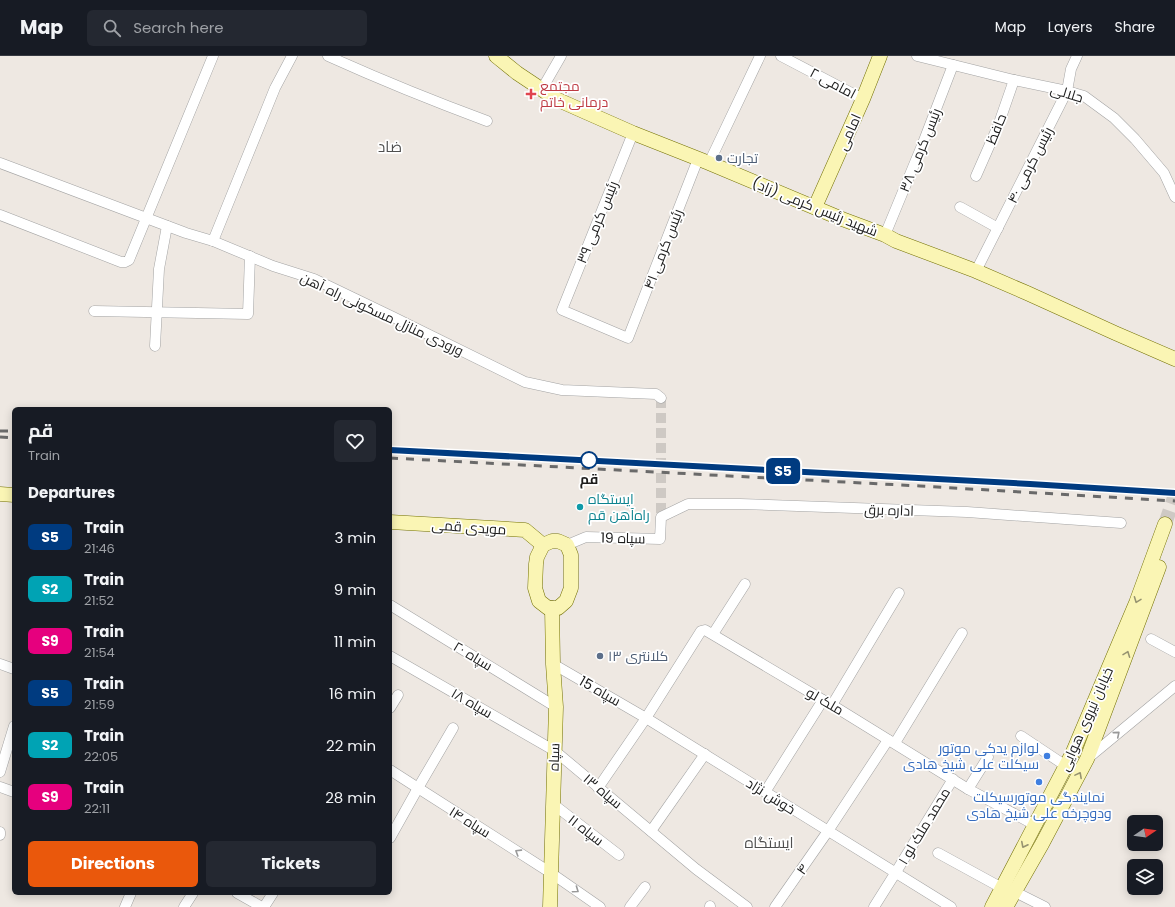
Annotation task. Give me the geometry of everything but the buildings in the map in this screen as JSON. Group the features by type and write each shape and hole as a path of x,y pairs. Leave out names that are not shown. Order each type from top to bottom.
{"main road":[{"name":"شهید رئیس کرمی (زاد)","path":"496,56 517,73 556,99 632,134 703,161 842,219 885,235 896,241 976,271 1142,344"},
{"name":"امامی","path":"815,207 863,99 880,56"},
{"path":"1142,344 1175,347"},
{"path":"1142,344 1175,359"},
{"path":"0,494 12,495"},
{"name":"مویدی قمی","path":"392,522 525,530 543,545"},
{"name":"خیابان نیروی هوایی","path":"992,907 1008,890 1087,759 1146,606 1169,525 1073,752 1035,825 1008,890 1006,907"},
{"path":"552,541 558,541 567,545 571,555 571,588 566,601 558,608 548,608 539,601 535,588 536,564 538,557 543,545 552,541"},
{"name":"سپاه","path":"550,907 556,707 553,664 552,608"}],"street":[{"path":"0,215 121,262 129,260 213,56"},
{"path":"213,241 275,88 292,56"},
{"path":"328,56 391,84 487,121"},
{"path":"542,89 561,56"},
{"name":"رئیس کرمی ۴۱","path":"628,338 703,161 760,56"},
{"name":"امامی ۲","path":"781,56 863,99"},
{"name":"جلالی","path":"917,56 1084,96 1114,118 1135,139 1164,173 1175,196"},
{"name":"رئیس کرمی ۴۰","path":"976,271 1067,91 1071,69 1077,56"},
{"name":"رئیس کرمی ۳۸","path":"885,235 953,65"},
{"name":"حافظ","path":"976,176 998,126 1014,80"},
{"name":"رئیس کرمی ۳۹","path":"628,338 562,310 632,134"},
{"name":"ورودی منازل مسکونی راه آهن","path":"0,163 145,218 213,241 273,266 314,279 525,382 562,390 658,396"},
{"path":"960,207 998,228"},
{"path":"155,346 159,269 167,226"},
{"path":"94,311 248,314 250,256"},
{"name":"اداره برق","path":"661,517 688,504 733,504 967,512 1121,523"},
{"name":"سپاه 19","path":"567,545 586,537 660,539 661,517"},
{"path":"598,788 646,718 701,631 705,630 713,634 745,584"},
{"path":"765,792 828,702 900,592"},
{"name":"سپاه ۲۰","path":"392,606 556,707"},
{"name":"۴","path":"775,907 892,741 962,633"},
{"name":"ملک لو","path":"713,634 828,702 968,789 1035,825"},
{"path":"1151,639 1175,652"},
{"name":"سپاه ۱۸","path":"392,657 555,751"},
{"path":"0,664 12,668"},
{"name":"سپاه 15","path":"553,664 646,718"},
{"path":"1087,759 1175,686"},
{"path":"392,705 398,695"},
{"name":"خوش نژاد","path":"646,718 951,907"},
{"path":"392,834 453,728"},
{"path":"0,772 12,733"},
{"path":"1021,736 1066,766"},
{"name":"سپاه ۱۳","path":"555,751 696,869 747,907"},
{"path":"651,831 705,754"},
{"path":"968,789 988,757"},
{"name":"سپاه ۱۴","path":"392,771 551,873 600,907"},
{"name":"۱ محمد ملک لو","path":"874,907 953,779"},
{"path":"0,787 12,791"},
{"name":"سپاه ۱۱","path":"553,804 620,855"},
{"path":"938,853 1008,890 1045,907"},
{"path":"630,907 646,887"},
{"path":"125,907 130,895"},
{"path":"184,907 192,895"},
{"path":"241,895 263,907 272,895"}],"tunnel":[{"path":"661,398 661,517"},
{"path":"1165,524 1175,495"}],"railway":[{"path":"0,431 12,431"},
{"path":"0,437 12,438"},
{"path":"392,450 1175,493"},
{"path":"392,458 1175,501"}],"train":[{"name":"S5","path":"392,450 1175,493"}],"place":[{"name":"مجتمع درمانی خاتم","path":"531,94"},
{"name":"تجارت","path":"719,158"},
{"name":"قم","path":"589,460"},
{"name":"ایستگاه راه‌آهن قم","path":"580,507"},
{"name":"کلانتری ۱۳","path":"600,656"},
{"name":"لوازم یدکی موتور سیکلت علی شیخ هادی","path":"1047,756"},
{"name":"نمایندگی موتورسیکلت ودوچرخه علی شیخ هادی","path":"1039,782"}],"district":[{"name":"ضاد","path":"390,146"},
{"name":"ایستگاه","path":"769,842"}]}
